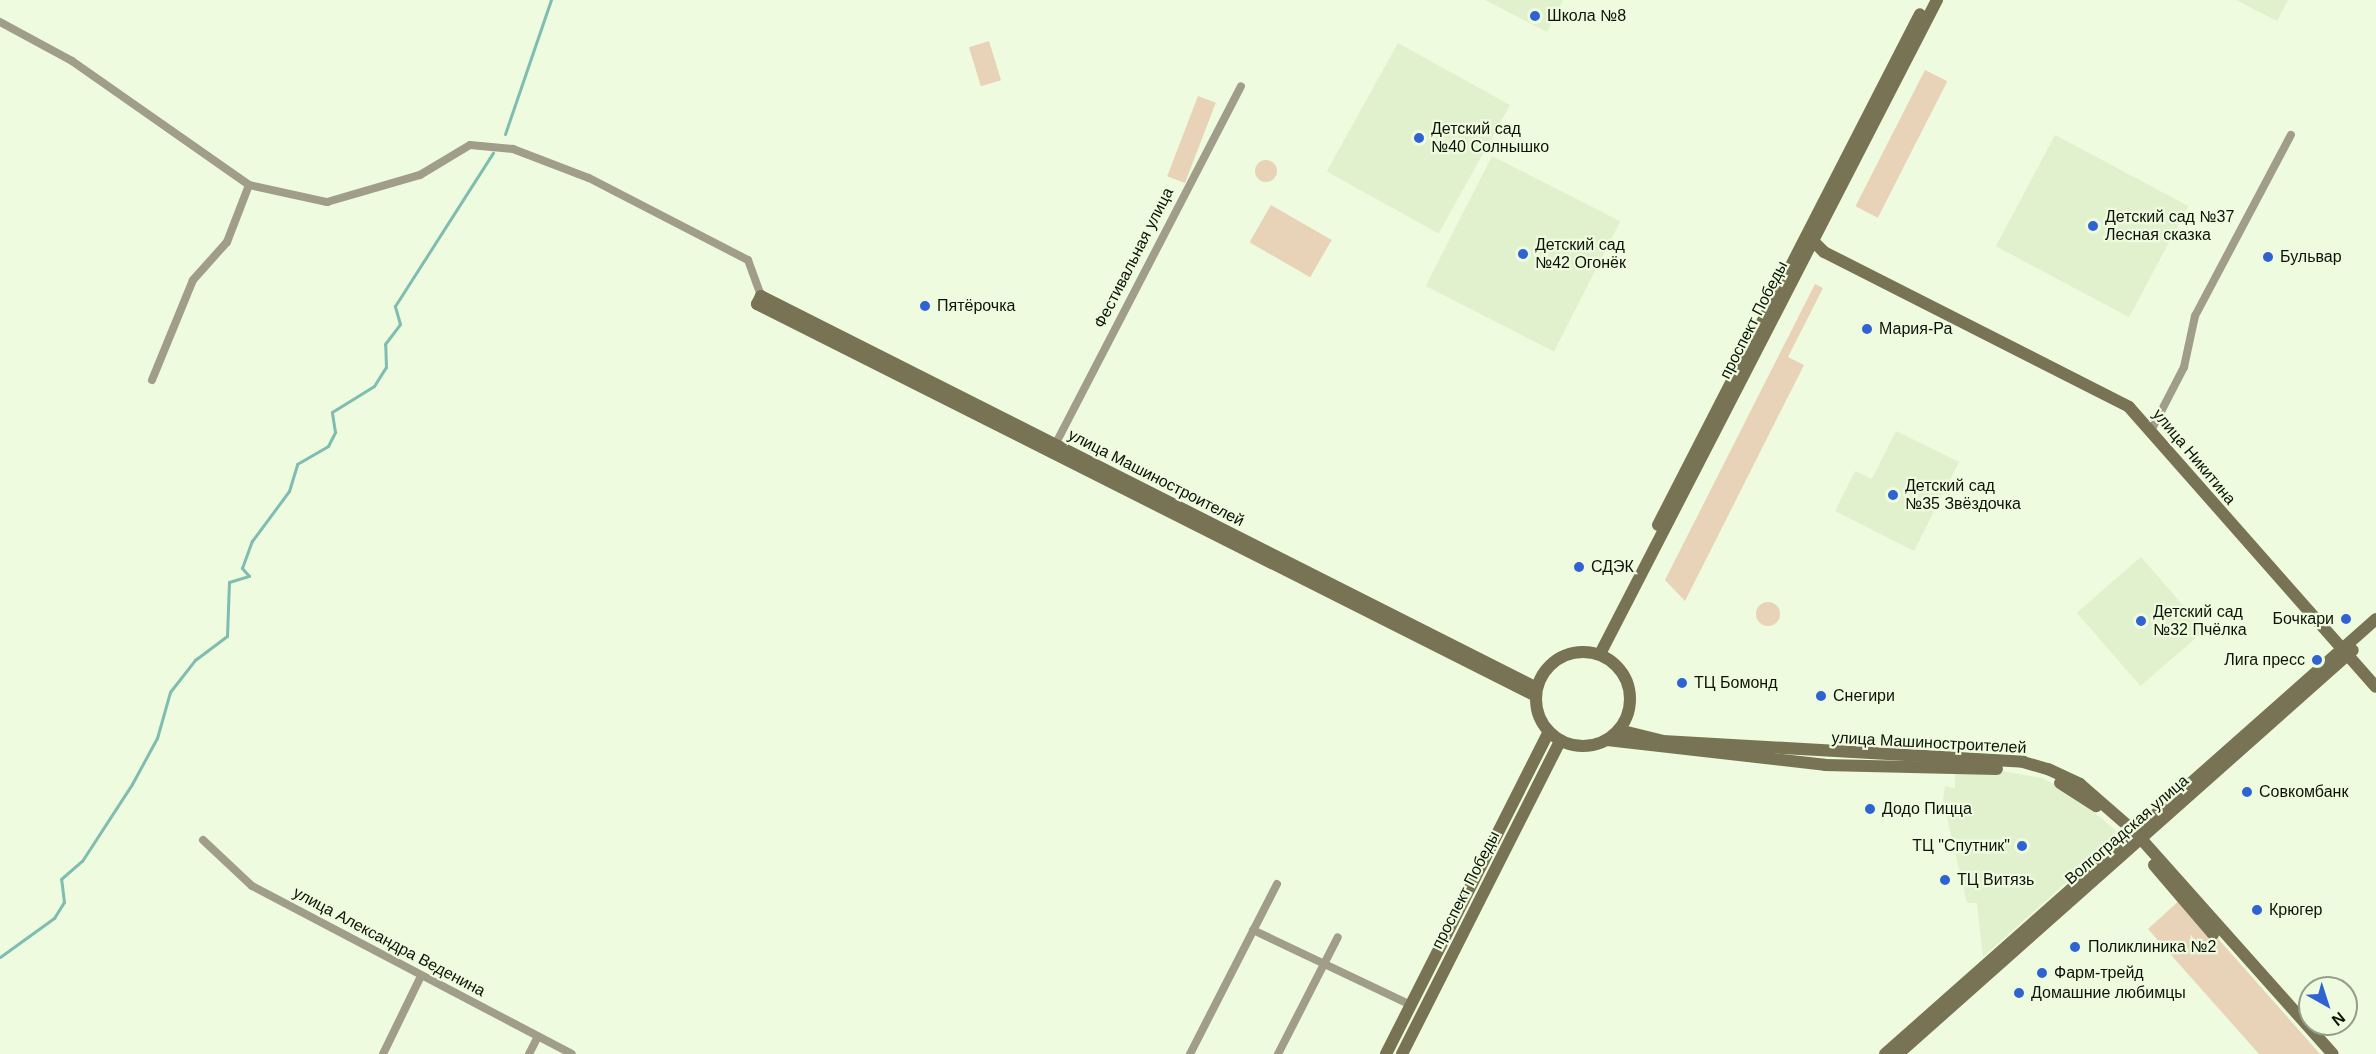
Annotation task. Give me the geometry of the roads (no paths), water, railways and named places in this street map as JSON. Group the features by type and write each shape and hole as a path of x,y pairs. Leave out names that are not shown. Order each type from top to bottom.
{"main road":[{"path":"1597,653 1928,0"},
{"name":"проспект Победы","path":"1597,653 1937,0"},
{"name":"улица Никитина","path":"1813,241 1824,252 2129,407 2152,429 2157,442 2376,687"},
{"path":"761,296 757,304 1537,692 1549,732 1560,741 1575,746 1607,740 1825,765 2022,770 2069,787 2135,838 2322,1054"},
{"name":"улица Машиностроителей","path":"761,296 1537,692"},
{"path":"2344,652 2376,619"},
{"name":"Волгоградская улица","path":"1898,1054 2011,955 2135,838 2344,652 2376,629"},
{"path":"1537,692 1561,657 1597,653 1623,673 1629,687 1631,702 1619,730 1607,740"},
{"name":"улица Машиностроителей","path":"1619,730 1663,741 1826,755 2023,762 2080,784 2135,838 2333,1054"},
{"path":"1386,1054 1549,732"},
{"name":"проспект Победы","path":"1402,1054 1560,741"},
{"path":"1885,1054 2135,838"}],"street":[{"path":"0,22 72,61 249,185 327,202 420,175 470,145 513,148 589,178 748,260 761,296"},
{"name":"Фестивальная улица","path":"1055,445 1241,86"},
{"path":"2152,429 2184,367 2195,316 2291,135"},
{"path":"152,380 193,280 227,242 249,185"},
{"name":"улица Александра Веденина","path":"203,840 252,886 420,978 572,1054"},
{"path":"1190,1054 1277,884"},
{"path":"1253,930 1411,1005"},
{"path":"1278,1054 1338,937"},
{"path":"383,1054 420,978"},
{"path":"529,1054 537,1038"}],"waterway":[{"path":"505,134 551,0"},
{"path":"0,957 54,918 64,902 61,879 82,861 132,784 157,738 170,692 195,660 227,636 229,582 249,576 242,568 252,541 289,491 297,464 328,446 335,432 332,412 374,386 386,367 385,344 400,324 395,306 493,153"}],"place":[{"name":"Школа №8","path":"1535,16"},
{"name":"Детский сад №40 Солнышко","path":"1419,138"},
{"name":"Детский сад №37 Лесная сказка","path":"2093,226"},
{"name":"Детский сад №42 Огонёк","path":"1523,254"},
{"name":"Бульвар","path":"2268,257"},
{"name":"Пятёрочка","path":"925,306"},
{"name":"Мария-Ра","path":"1867,329"},
{"name":"Детский сад №35 Звёздочка","path":"1893,495"},
{"name":"СДЭК","path":"1579,567"},
{"name":"Бочкари","path":"2346,619"},
{"name":"Детский сад №32 Пчёлка","path":"2141,621"},
{"name":"Лига пресс","path":"2317,660"},
{"name":"ТЦ Бомонд","path":"1682,683"},
{"name":"Снегири","path":"1821,696"},
{"name":"Совкомбанк","path":"2247,792"},
{"name":"Додо Пицца","path":"1870,809"},
{"name":"ТЦ \"Спутник\"","path":"2022,846"},
{"name":"ТЦ Витязь","path":"1945,880"},
{"name":"Крюгер","path":"2257,910"},
{"name":"Поликлиника №2","path":"2075,947"},
{"name":"Фарм-трейд","path":"2042,973"},
{"name":"Домашние любимцы","path":"2019,993"}]}
